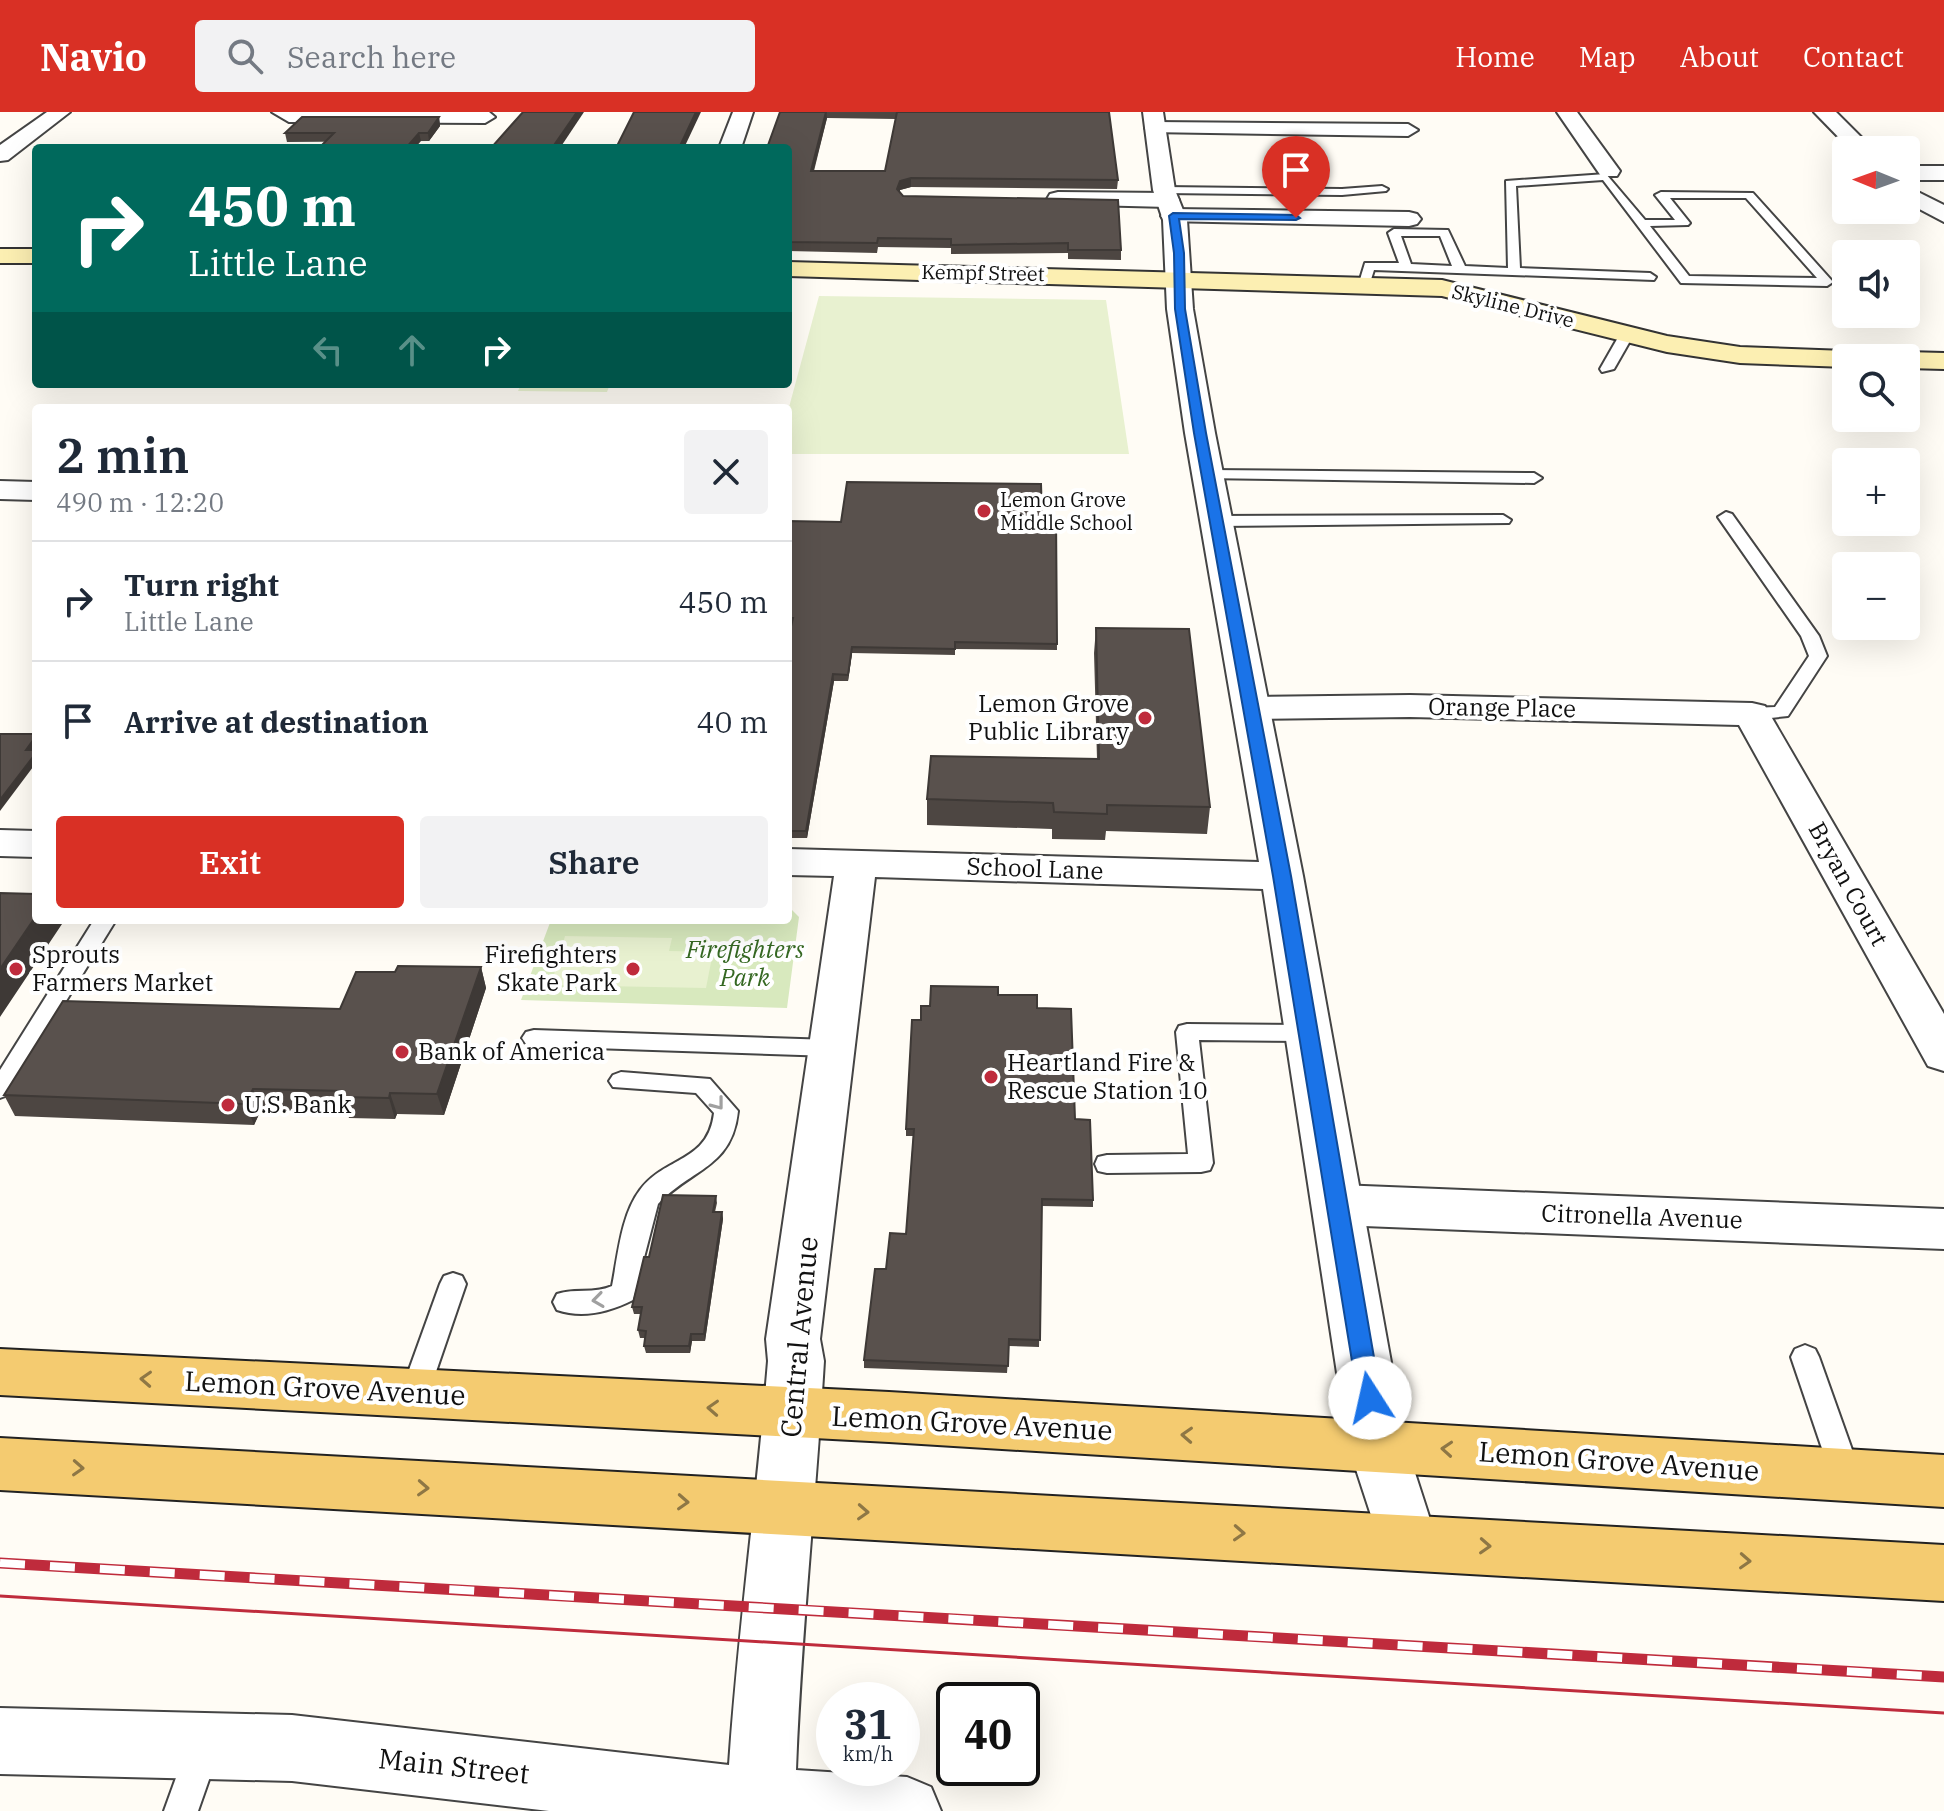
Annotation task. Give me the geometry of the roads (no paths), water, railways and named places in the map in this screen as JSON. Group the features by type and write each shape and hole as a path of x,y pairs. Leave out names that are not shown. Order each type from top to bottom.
{"main road":[{"path":"0,256 32,256"},
{"name":"Kempf Street","path":"792,269 1178,278"},
{"name":"Skyline Drive","path":"1178,278 1442,288 1627,334 1740,355 1832,358"},
{"path":"1920,360 1944,361"},
{"name":"Lemon Grove Avenue","path":"0,1372 791,1412 1944,1481"},
{"path":"0,1464 1944,1573"}],"street":[{"path":"4,150 60,112"},
{"path":"282,112 289,116 488,115"},
{"path":"731,144 743,112"},
{"path":"1567,112 1608,174"},
{"path":"1824,112 1849,136"},
{"path":"464,141 488,115"},
{"path":"1407,1541 1377,1445 1282,876 1207,475 1178,278 1179,253 1154,120 1408,130"},
{"path":"1920,173 1944,173"},
{"path":"1035,199 1168,202 1409,219"},
{"path":"1920,201 1944,215"},
{"path":"0,490 32,491"},
{"name":"Orange Place","path":"1252,708 1410,706 1752,714"},
{"name":"Bryan Court","path":"1752,714 1944,1054"},
{"path":"0,843 32,844"},
{"name":"School Lane","path":"792,862 1282,876"},
{"name":"Central Avenue","path":"761,1806 769,1642 786,1509 796,1361 793,1339 856,864"},
{"name":"Citronella Avenue","path":"1339,1205 1944,1229"},
{"name":"Main Street","path":"0,1741 292,1748 761,1806 907,1811"}],"lane":[{"path":"1514,272 1510,183 1608,174 1641,223 1685,280 1827,282 1749,195 1661,195 1684,223 1641,223"},
{"path":"1168,202 1382,189"},
{"path":"1406,267 1394,233 1444,232 1460,269"},
{"path":"1364,286 1369,266 1650,277"},
{"path":"1607,369 1627,334"},
{"path":"1207,475 1534,478"},
{"path":"1726,517 1810,636 1818,656 1781,712 1752,714"},
{"path":"1217,521 1503,520"},
{"path":"0,1089 103,924"},
{"path":"1107,1164 1201,1163 1187,1032 1306,1033"},
{"path":"534,1038 831,1048"},
{"path":"566,1302 604,1302 624,1292 646,1199 670,1177 706,1159 726,1127 726,1111 702,1085 621,1081"},
{"path":"415,1392 453,1284"},
{"path":"1805,1357 1847,1476"},
{"path":"181,1811 204,1746"}],"tram line":[{"path":"0,1596 1944,1713"}],"railway":[{"path":"0,1563 1944,1677"}],"place":[{"name":"Lemon Grove Middle School","path":"984,511"},
{"name":"Lemon Grove Public Library","path":"1145,718"},
{"name":"Sprouts Farmers Market","path":"16,969"},
{"name":"Firefighters Skate Park","path":"633,969"},
{"name":"Bank of America","path":"402,1052"},
{"name":"Heartland Fire & Rescue Station 10","path":"991,1077"},
{"name":"U.S. Bank","path":"228,1105"}],"park label":[{"name":"Firefighters Park","path":"745,964"}]}
